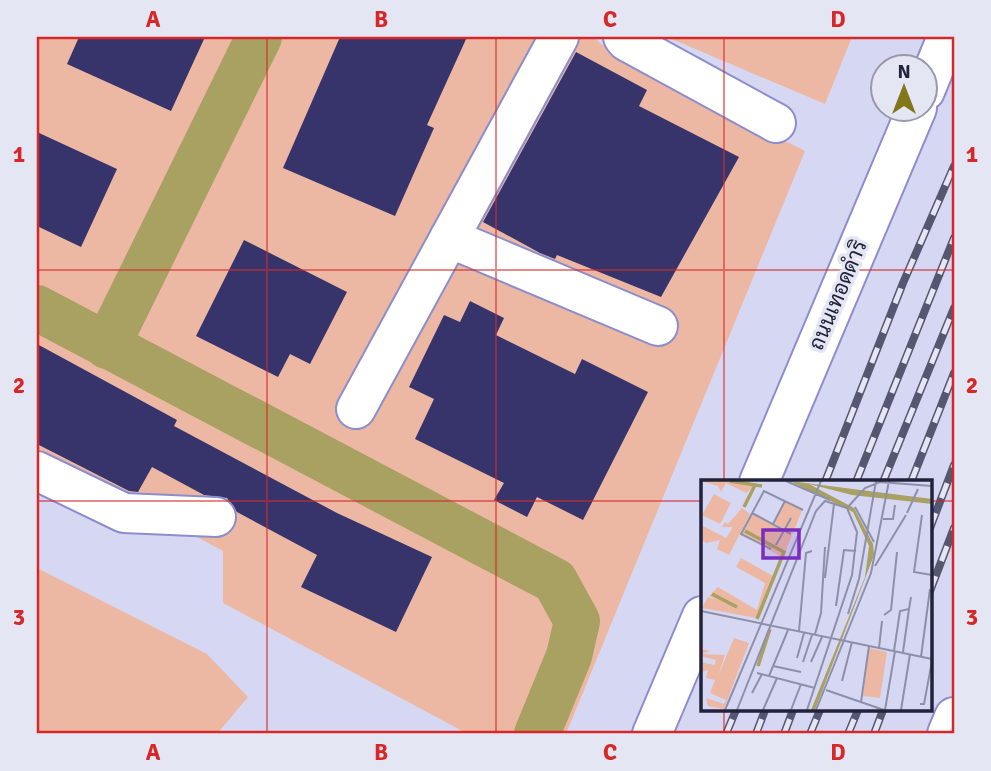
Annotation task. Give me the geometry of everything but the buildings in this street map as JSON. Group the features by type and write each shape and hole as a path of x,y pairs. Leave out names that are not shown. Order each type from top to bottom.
{"street":[{"path":"355,410 559,37"},
{"path":"623,37 776,123"},
{"path":"939,56 947,37"},
{"name":"ถนนเทอดดำริ","path":"760,480 911,122"},
{"path":"449,237 657,326"},
{"path":"37,471 124,513 216,517"},
{"path":"652,734 701,618"},
{"path":"947,734 954,717"}],"shaded area":[{"path":"37,37 594,37 601,44 805,151 566,734 468,734 223,603 223,551 37,450"},
{"path":"667,37 852,37 825,104"},
{"path":"37,568 207,654 248,697 217,734 37,734"}],"waterway":[{"path":"107,346 259,37"},
{"path":"37,308 555,581 577,621 569,656 537,734"}],"railway":[{"path":"826,480 903,283 954,166"},
{"path":"857,480 954,238"},
{"path":"884,480 954,308"},
{"path":"912,480 954,373"},
{"path":"932,523 954,465"},
{"path":"932,586 954,528"},
{"path":"726,734 735,712"},
{"path":"756,734 764,712"},
{"path":"784,734 792,712"},
{"path":"810,734 819,712"},
{"path":"848,734 857,712"},
{"path":"874,734 882,712"}]}
